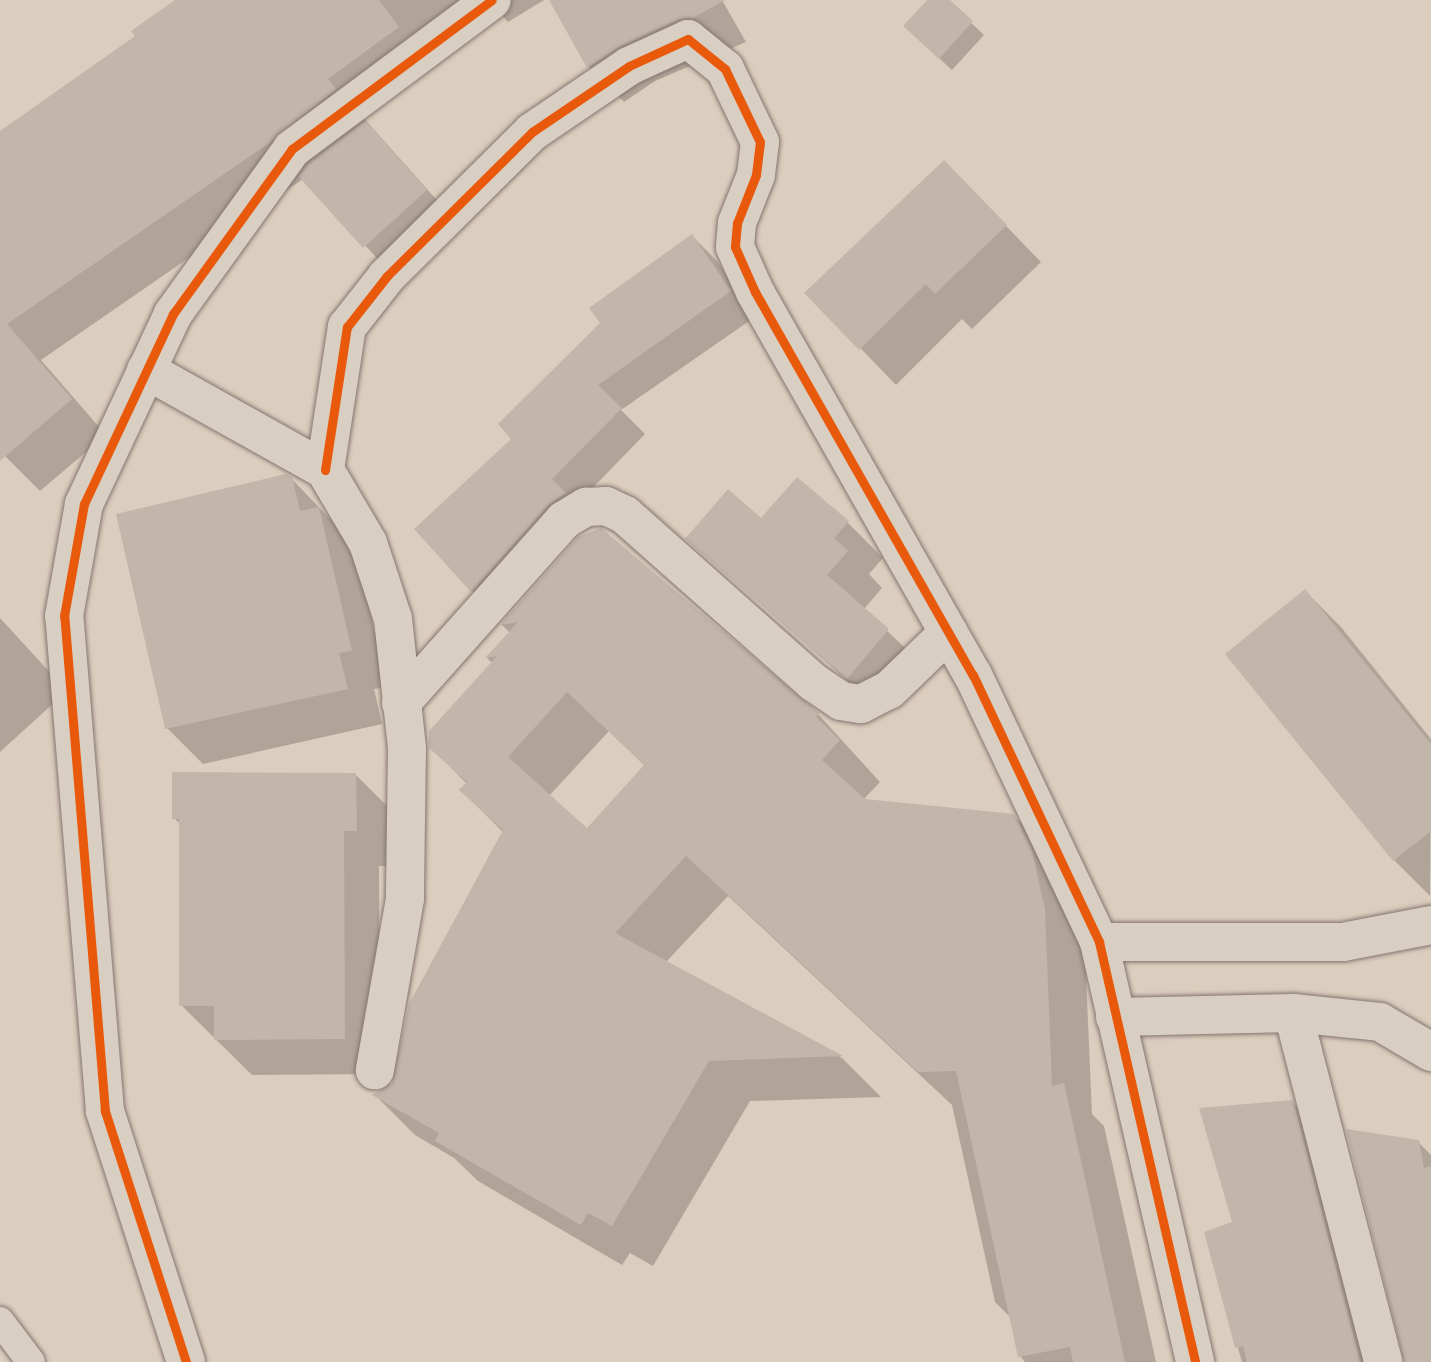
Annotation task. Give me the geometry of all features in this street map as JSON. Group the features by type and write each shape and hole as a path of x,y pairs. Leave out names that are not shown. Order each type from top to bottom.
{"street":[{"path":"186,1362 105,1111 64,616 84,503 173,314 292,149 492,0"},
{"path":"325,470 347,327 387,276 532,132 629,66 688,39 725,69 760,142 756,175 737,223 735,247 755,292 949,632 1098,942 1195,1362"},
{"path":"146,370 325,470 372,555 393,619 407,748 405,899 375,1070"},
{"path":"401,703 564,520 586,507 606,506 625,515 813,682 841,701 861,704 889,690 949,632"},
{"path":"1098,942 1343,942 1431,925"},
{"path":"1115,1017 1293,1013 1380,1022 1431,1052"},
{"path":"1293,1013 1383,1362"}],"lane":[{"path":"0,1321 31,1362"}],"building":[{"path":"175,0 379,0 399,27 328,79 336,89 269,143 7,324 72,399 0,461 0,131 135,36 131,31"},
{"path":"549,0 725,0 693,18 679,19 620,46 587,68"},
{"path":"927,0 950,0 973,21 939,59 903,26"},
{"path":"366,121 427,190 363,248 299,177 308,165"},
{"path":"944,160 1007,225 935,294 926,284 859,350 804,293"},
{"path":"692,234 731,291 598,385 622,408 552,479 566,493 548,505 471,592 414,529 511,439 498,424 600,323 589,308"},
{"path":"286,474 292,477 300,511 319,507 352,651 339,653 348,689 165,729 116,514"},
{"path":"797,477 849,521 834,538 848,551 827,575 889,629 847,679 685,539 728,489 761,518"},
{"path":"601,528 819,713 816,717 840,740 822,760 865,799 1014,814 1032,851 1045,909 1052,1086 1064,1083 1125,1362 1073,1362 1070,1347 1018,1357 956,1071 918,1072 686,856 615,933 843,1056 709,1061 612,1226 588,1213 581,1225 435,1141 439,1133 372,1095 392,1083 409,1004 503,830 459,790 467,782 429,748 429,731 497,656 485,658 518,622 500,625 578,537","holes":["567,692 644,765 587,828 508,757"]},
{"path":"1305,589 1431,744 1431,831 1393,861 1225,654"},
{"path":"172,772 356,773 357,831 344,831 345,1039 214,1040 214,1006 179,1006 179,819 172,819"},
{"path":"1293,1100 1360,1362 1247,1362 1243,1346 1235,1348 1204,1232 1232,1222 1199,1108"},
{"path":"1346,1129 1419,1140 1424,1168 1431,1166 1431,1362 1404,1362"}],"cycle path":[{"path":"186,1362 105,1111 64,616 84,504 173,314 292,149 492,0"},
{"path":"325,470 347,327 387,276 532,132 629,66 688,39 725,69 760,142 756,175 737,223 735,247 755,292 973,675 1099,942 1195,1362"}]}
